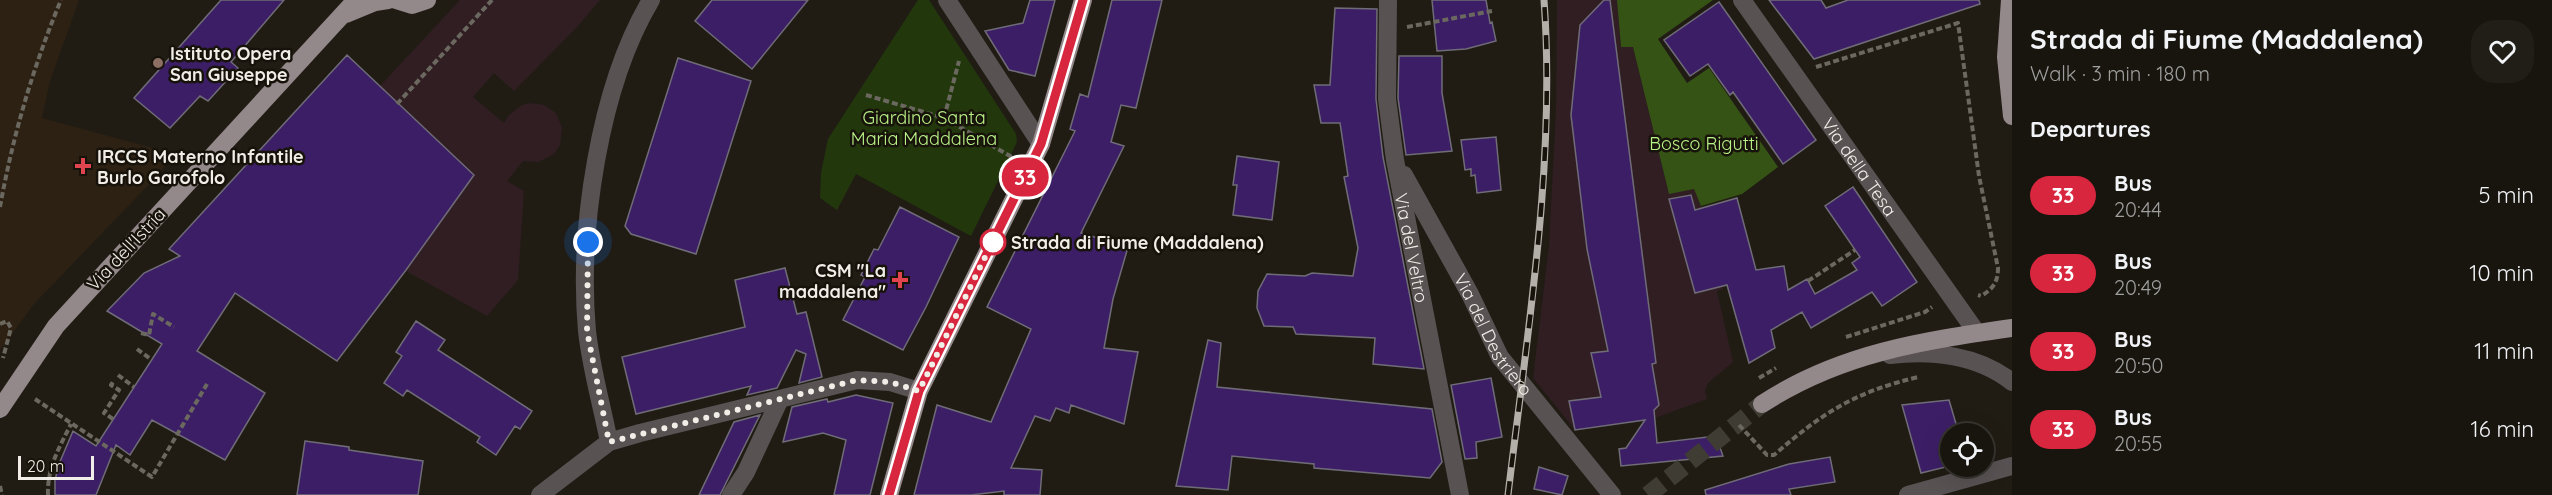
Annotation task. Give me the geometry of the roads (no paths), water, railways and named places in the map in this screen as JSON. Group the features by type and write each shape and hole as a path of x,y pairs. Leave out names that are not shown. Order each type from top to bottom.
{"main road":[{"name":"Via dell'Istria","path":"0,409 56,326 336,19 356,0"},
{"name":"Via dell'Istria","path":"336,19 375,2 388,0"},
{"path":"396,0 412,5 427,0"},
{"path":"889,495 919,391 1041,144 1083,0"},
{"path":"2010,0 2006,57 2012,116"},
{"path":"1762,404 1809,376 1844,362 1927,341 2012,328"}],"street":[{"path":"609,442 587,331 586,261 593,183 607,105 635,27 651,0"},
{"path":"947,0 1041,144"},
{"name":"Via del Veltro","path":"1388,0 1387,99 1395,160 1460,495"},
{"name":"Via della Tesa","path":"1742,0 1977,333"},
{"name":"Via del Destriero","path":"1395,160 1470,294 1500,357 1612,495"},
{"path":"1844,362 1905,353 1943,354 1978,362 2012,382"},
{"path":"540,495 609,442 857,380 890,382 919,391"},
{"path":"731,495 746,472 780,399"},
{"path":"1908,495 2012,466"}],"tunnel":[{"path":"1648,495 1762,404"}],"railway":[{"path":"1508,495 1531,310 1543,185 1547,61 1544,0"}],"place":[{"name":"Istituto Opera San Giuseppe","path":"158,63"},
{"name":"IRCCS Materno Infantile Burlo Garofolo","path":"83,166"},
{"name":"Strada di Fiume (Maddalena)","path":"993,242"},
{"name":"CSM \"La maddalena\"","path":"900,280"}],"park label":[{"name":"Giardino Santa Maria Maddalena","path":"924,127"},
{"name":"Bosco Rigutti","path":"1704,143"}]}
